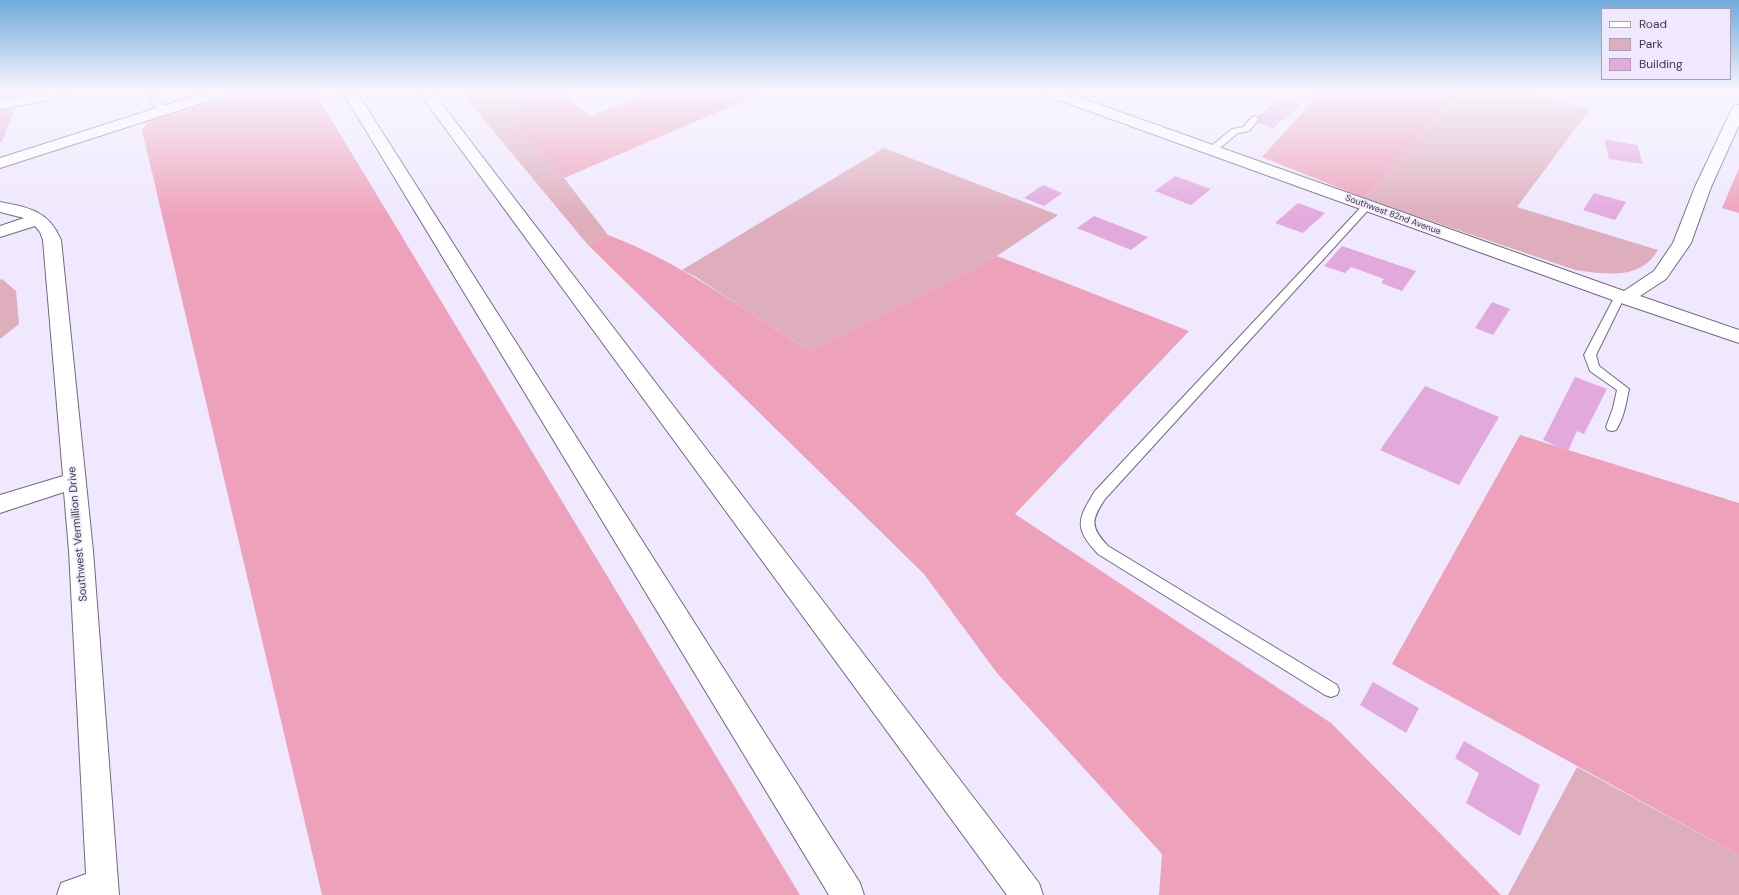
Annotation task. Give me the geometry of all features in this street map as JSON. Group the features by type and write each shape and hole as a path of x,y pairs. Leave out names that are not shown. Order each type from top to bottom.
{"main road":[{"path":"0,163 94,133"},
{"path":"375,133 848,895"},
{"path":"456,133 1027,895"},
{"name":"Southwest 82nd Avenue","path":"1164,133 1622,297 1739,337"},
{"path":"1622,297 1660,275 1682,243 1701,192 1728,133"},
{"name":"Southwest Vermillion Drive","path":"0,207 21,211 38,219 50,231 52,240 81,559 103,889"},
{"path":"0,232 38,219"},
{"path":"0,504 74,481"},
{"path":"73,895 103,889"}],"lane":[{"path":"1212,150 1233,133"},
{"path":"1331,690 1103,550 1095,542 1089,532 1087,522 1088,513 1100,495 1367,206"},
{"path":"1612,427 1619,408 1623,389 1594,368 1590,355 1622,297"}],"green space":[{"path":"495,133 521,133 564,178 608,235 588,245"},
{"path":"1423,133 1572,133 1517,207 1658,250 1642,267 1632,271 1610,274 1575,270 1364,198"},
{"path":"884,148 1058,215 997,256 809,351 696,277 682,270"},
{"path":"2,279 16,291 19,324 0,339 0,280"},
{"path":"1577,767 1739,855 1739,895 1508,895"}],"shaded area":[{"path":"143,133 339,133 800,895 322,895"},
{"path":"521,133 670,133 564,178"},
{"path":"1284,133 1423,133 1364,198 1262,157"},
{"path":"1739,168 1739,213 1722,208"},
{"path":"608,235 635,246 687,273 809,351 997,256 1189,331 1015,514 1331,723 1501,895 1159,895 1162,854 997,673 924,574 588,245"},
{"path":"1520,435 1739,503 1739,855 1392,664"}],"building":[{"path":"0,133 6,133 2,142 0,142"},
{"path":"1604,139 1637,145 1643,164 1609,159"},
{"path":"1175,176 1211,189 1191,205 1155,191"},
{"path":"1043,185 1062,193 1044,206 1024,198"},
{"path":"1594,193 1626,202 1615,220 1583,210"},
{"path":"1298,203 1325,213 1303,233 1275,223"},
{"path":"1094,216 1148,237 1131,250 1077,228"},
{"path":"1342,246 1416,271 1402,291 1381,283 1384,279 1351,267 1345,273 1324,266"},
{"path":"1492,302 1510,309 1493,335 1475,328"},
{"path":"1575,377 1607,389 1584,434 1577,431 1568,451 1543,440"},
{"path":"1425,386 1499,417 1459,485 1380,450"},
{"path":"1373,682 1419,708 1406,733 1360,705"},
{"path":"1464,741 1540,785 1520,836 1466,803 1479,773 1455,758"}]}
